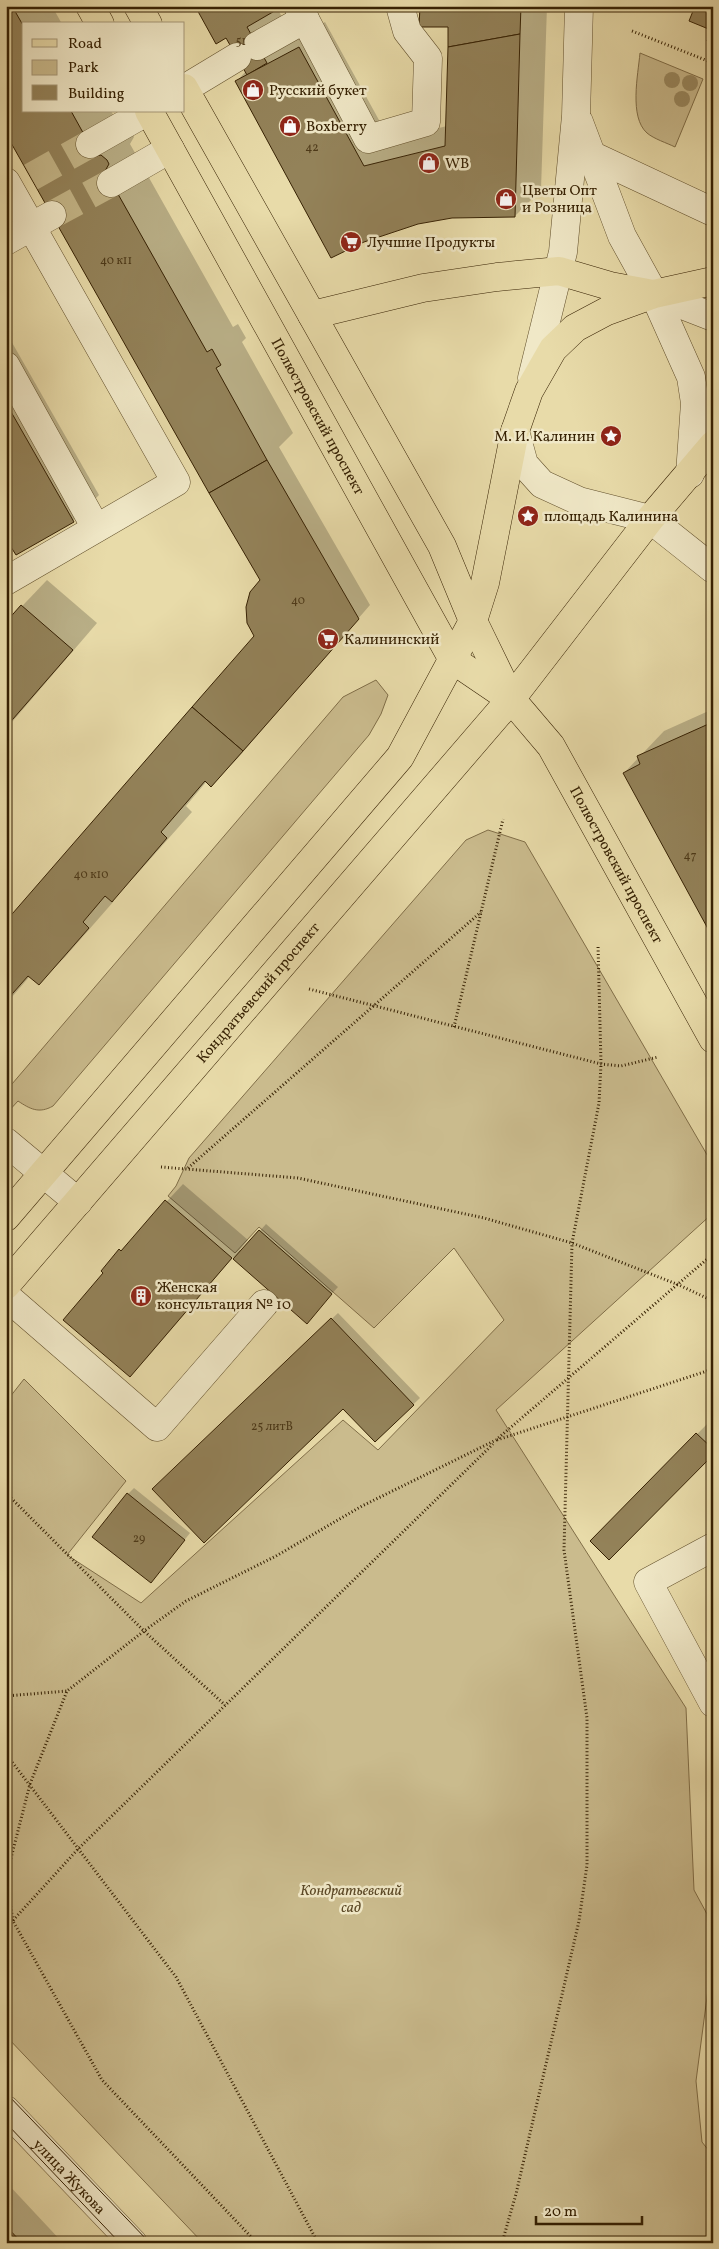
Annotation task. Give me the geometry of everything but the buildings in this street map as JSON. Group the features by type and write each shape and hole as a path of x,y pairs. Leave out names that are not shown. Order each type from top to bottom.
{"main road":[{"path":"90,6 99,22"},
{"path":"138,6 147,22"},
{"name":"Полюстровский проспект","path":"185,91 442,546 473,621 510,699"},
{"name":"Полюстровский проспект","path":"149,112 453,660 510,699 551,746 713,1039"},
{"path":"312,315 423,288 497,277 559,271 610,286 654,294"},
{"path":"6,1218 400,757 473,621 484,583 515,431 529,391 553,349 575,328 607,311 654,294 713,280"},
{"path":"510,699 650,519 713,445"},
{"name":"Кондратьевский проспект","path":"6,1285 510,699"}],"street":[{"path":"185,88 247,51 302,13 368,139 426,122 428,58 407,31 400,6"},
{"path":"529,391 559,271 576,116 579,6"},
{"path":"90,144 146,112"},
{"path":"576,116 622,236 654,294 691,377 695,403 690,474"},
{"path":"111,183 170,149"},
{"path":"590,155 713,212"},
{"path":"6,581 176,482 42,221 13,184"},
{"path":"6,241 42,221"},
{"path":"654,294 713,317"},
{"path":"6,366 96,528"},
{"path":"515,431 524,464 542,484 579,501 650,519 713,569"},
{"path":"6,1142 78,1202"},
{"path":"6,1296 157,1427 264,1304"},
{"path":"713,1547 648,1582 713,1703"},
{"name":"улица Жукова","path":"6,2110 133,2243"}],"path":[{"path":"632,31 713,63"},
{"path":"454,1027 503,819"},
{"path":"187,1169 481,912"},
{"path":"502,2243 516,2194 579,1922 587,1865 587,1718 564,1550 572,1243 599,1103 601,1064 598,945"},
{"path":"309,989 601,1064 621,1066 658,1057"},
{"path":"161,1167 298,1178 484,1218 572,1243 679,1284 713,1301"},
{"path":"6,1928 79,1848 496,1440 713,1254"},
{"path":"257,2243 102,2080 13,1921 8,1890 10,1862 30,1784 67,1691 186,1601 276,1556 362,1506 496,1440 713,1369"},
{"path":"6,1493 144,1631 225,1705"},
{"path":"6,1696 67,1691"},
{"path":"6,1754 176,1977 318,2243"},
{"path":"6,1915 13,1921"}],"green space":[{"path":"640,53 703,79 675,147 647,133 641,126 636,106"},
{"path":"376,680 388,695 381,714 369,735 53,1106 43,1110 35,1110 18,1101 6,1114 6,1091 343,697"},
{"name":"Кондратьевский сад","path":"488,830 525,842 713,1165 713,1213 496,1410 686,1708 694,1890 707,1914 710,1974 696,2081 702,2142 713,2156 713,2237 707,2243 203,2243 6,2036 6,1402 24,1379 126,1481 67,1555 141,1603 343,1420 378,1450 504,1320 454,1248 374,1328 259,1227 235,1253 168,1196 176,1186 189,1158 466,840"}],"tunnel":[{"path":"31,177 90,144"},
{"path":"52,215 111,183"}],"tram line":[{"path":"6,2093 150,2243"},
{"path":"6,2123 120,2243"}],"place":[{"name":"Русский букет","path":"253,90"},
{"name":"Boxberry","path":"290,126"},
{"name":"WB","path":"429,163"},
{"name":"Цветы Опт и Розница","path":"506,199"},
{"name":"Лучшие Продукты","path":"351,242"},
{"name":"М. И. Калинин","path":"611,436"},
{"name":"площадь Калинина","path":"528,516"},
{"name":"Калининский","path":"328,639"},
{"name":"Женская консультация № 10","path":"141,1296"}]}
